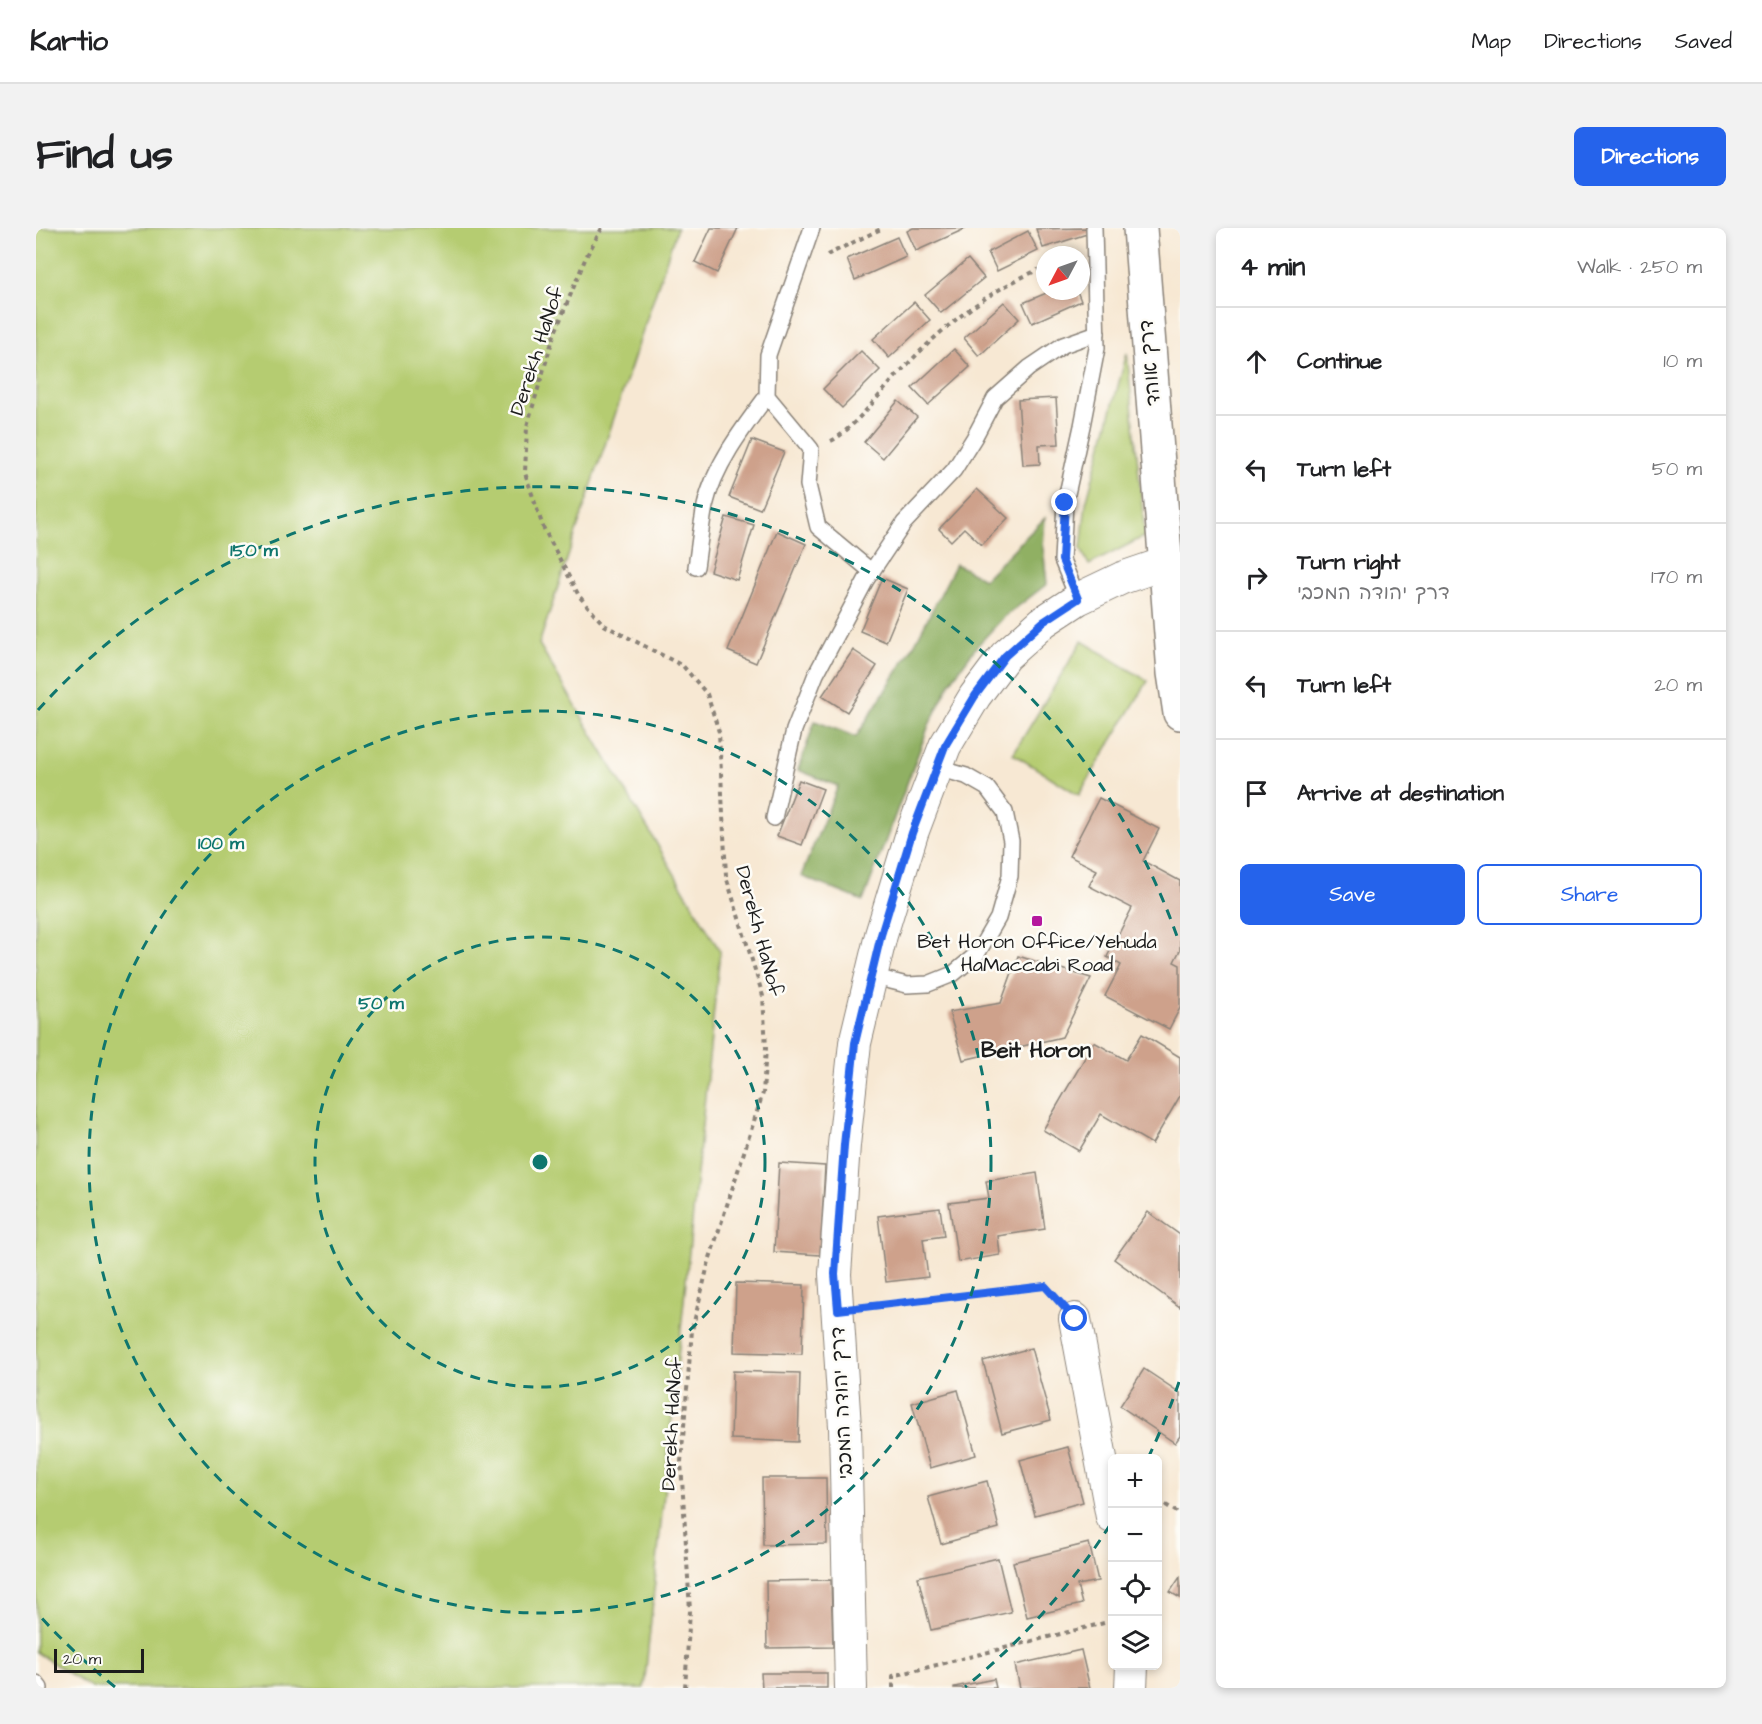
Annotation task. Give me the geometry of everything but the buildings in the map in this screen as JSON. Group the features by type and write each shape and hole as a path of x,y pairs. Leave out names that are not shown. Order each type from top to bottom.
{"street":[{"name":"דרך אוהד","path":"1140,228 1173,560 1174,673 1180,713"},
{"name":"דרך יהודה המכבי","path":"851,1688 845,1427 835,1274 844,1145 855,1043 881,935 912,833 945,746 975,696 1005,656 1043,622 1078,599 1122,578 1173,560"},
{"path":"1075,1319 1111,1508"},
{"path":"1131,1688 1132,1670"}],"lane":[{"path":"696,567 705,505 715,478 739,433 767,396 768,355 812,228"},
{"path":"1078,599 1062,560 1065,503 1095,359 1094,228"},
{"path":"774,818 794,730 816,674 872,572 904,523 954,470 995,398 1029,368 1063,345 1096,333"},
{"path":"767,396 811,449 808,485 818,527 872,572"},
{"path":"871,976 907,985 928,984 953,974 976,954 998,918 1010,876 1011,841 1005,813 987,788 966,776 938,768"},
{"path":"36,1683 39,1688"}],"path":[{"name":"Derekh HaNof","path":"602,228 586,257 554,335 528,426 525,474 543,526 579,596 604,626 683,666 707,694 719,732 726,876 763,996 766,1047 764,1093 709,1261 692,1330 681,1462 690,1611 685,1688"},
{"path":"798,269 883,228"},
{"path":"811,449 836,439 942,330 989,294 1036,271"},
{"path":"838,1310 1045,1286 1075,1319"},
{"path":"1162,1503 1180,1514"},
{"path":"893,1688 893,1676 1108,1622"}],"green space":[{"path":"36,228 677,228 539,644 720,951 644,1688 91,1688 36,1652"},
{"path":"1127,353 1145,536 1089,565 1081,549 1086,503"},
{"path":"1045,518 1043,547 1047,584 1003,618 976,647 951,681 929,725 863,901 801,876 838,786 798,770 815,721 856,737 914,645 956,564 984,579"},
{"path":"1082,641 1148,681 1079,795 1013,754"}],"place":[{"name":"Bet Horon Office/Yehuda HaMaccabi Road","path":"1037,921"}],"district":[{"name":"Beit Horon","path":"1036,1050"}],"route":[{"path":"1065,503 1062,560 1078,599 1043,622 1005,656 975,696 945,746 912,833 881,935 855,1043 844,1145 835,1274 838,1310 1045,1286 1075,1319"}]}
